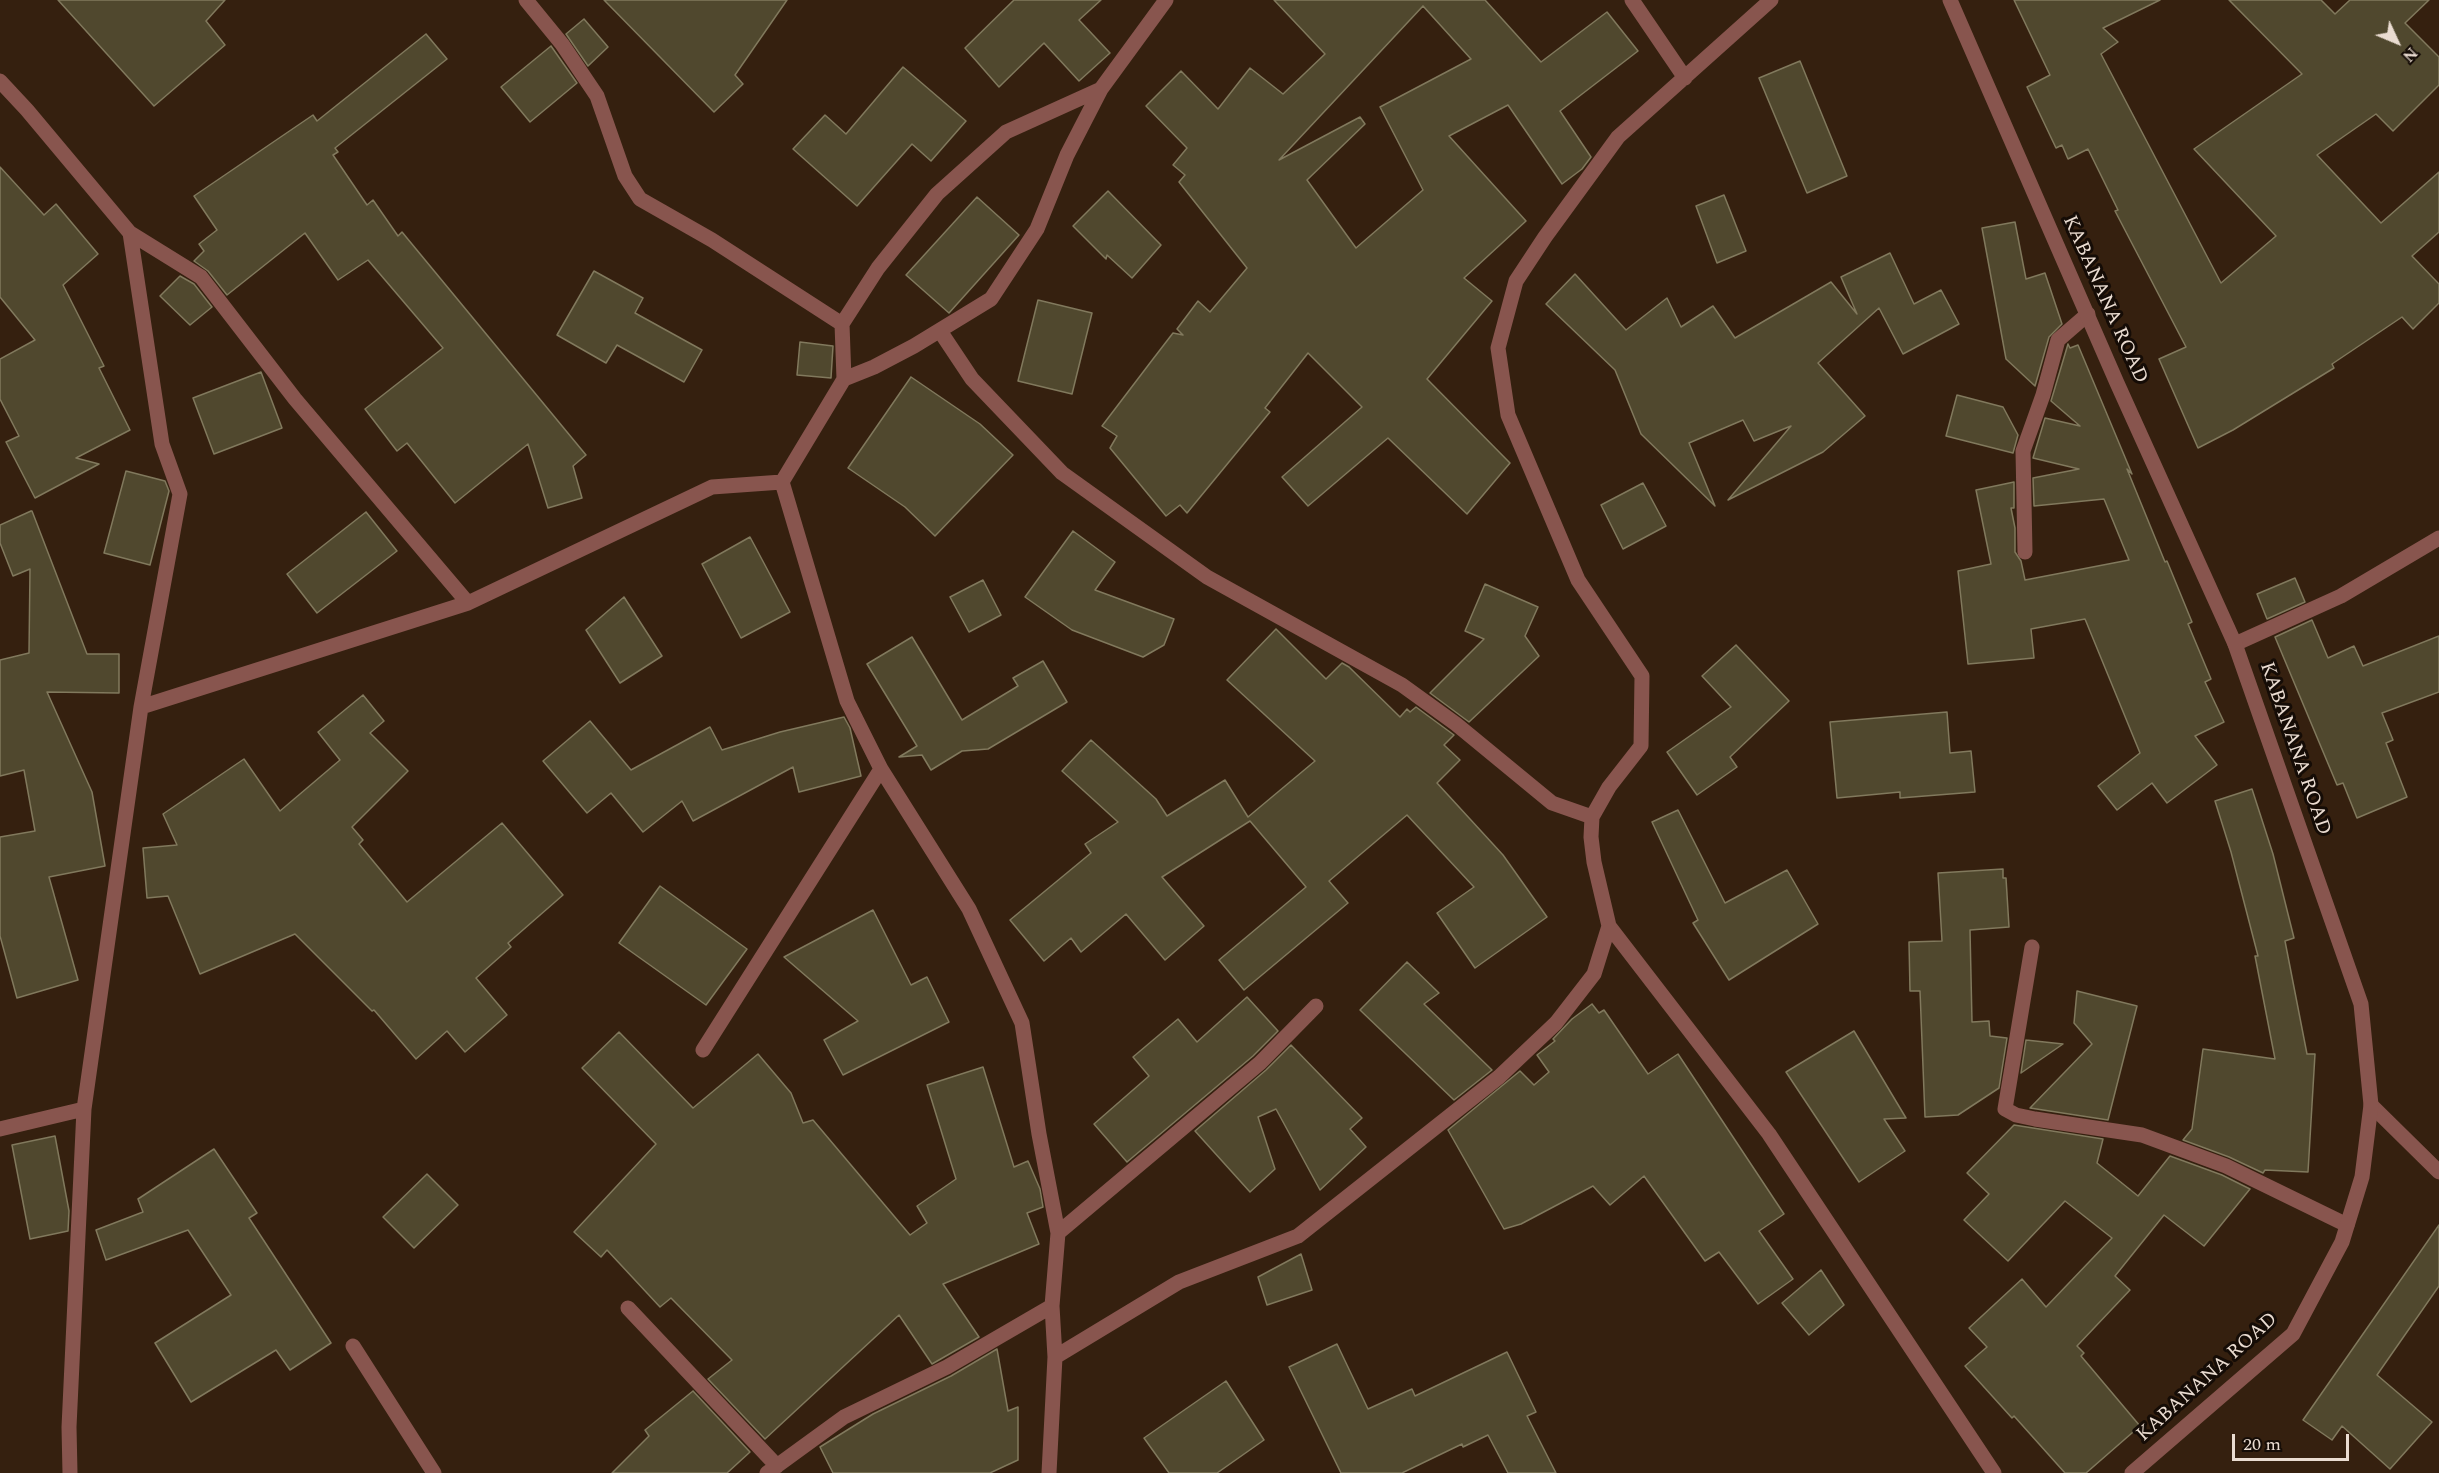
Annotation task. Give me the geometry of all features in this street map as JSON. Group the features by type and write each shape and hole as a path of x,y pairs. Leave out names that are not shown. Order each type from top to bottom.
{"street":[{"path":"526,0 562,44 597,96 625,176 640,199 712,240 842,324"},
{"path":"844,379 874,367 940,331 991,299 1037,229 1067,155 1101,89 1166,0"},
{"path":"1632,0 1685,78"},
{"path":"1771,0 1618,137 1516,281 1498,348 1508,416 1578,580 1642,676 1641,746 1609,787 1592,817 1591,837 1594,862 1609,927 1769,1134 1994,1473"},
{"name":"KABANANA ROAD","path":"1950,0 2235,644 2361,1004 2371,1105 2362,1177 2342,1242 2293,1334 2132,1473"},
{"path":"0,81 130,233 201,278 295,399 468,603"},
{"path":"1049,1473 1055,1357 1052,1306 1058,1233 1039,1134 1022,1023 969,909 881,769 847,701 782,482 844,379 842,324 878,268 946,186 1006,132 1101,89"},
{"path":"70,1473 69,1427 84,1109 141,707 180,494 162,444 130,233"},
{"path":"2025,552 2023,450 2043,395 2058,340 2088,314"},
{"path":"940,331 972,379 1062,473 1207,577 1402,686 1456,724 1552,803 1592,817"},
{"path":"141,707 468,603 712,487 782,482"},
{"path":"2235,644 2341,596 2439,538"},
{"path":"703,1050 881,769"},
{"path":"1055,1357 1179,1282 1298,1236 1499,1077 1556,1023 1594,974 1609,927"},
{"path":"2032,947 2006,1109 2016,1116 2142,1135 2226,1166 2347,1225"},
{"path":"1058,1233 1260,1063 1316,1006"},
{"path":"2371,1105 2439,1172"},
{"path":"0,1129 84,1109"},
{"path":"627,1308 772,1470 844,1417 947,1367 1052,1306"},
{"path":"354,1346 434,1473"}],"building":[{"path":"58,0 225,0 206,21 225,45 154,106"},
{"path":"604,0 787,0 735,75 743,84 714,112"},
{"path":"1014,0 1101,0 1079,20 1110,53 1079,81 1044,43 999,87 965,48"},
{"path":"1274,0 1485,0 1541,62 1607,12 1638,51 1560,111 1591,157 1582,169 1562,184 1508,105 1449,136 1526,221 1464,278 1492,301 1427,379 1510,463 1467,514 1388,438 1308,506 1282,477 1362,407 1308,353 1265,408 1270,412 1187,513 1180,505 1166,516 1110,448 1117,436 1102,426 1173,333 1183,335 1177,329 1198,301 1210,312 1247,268 1179,182 1185,175 1173,165 1187,148 1146,106 1181,71 1218,109 1250,68 1283,94 1325,54","holes":["1423,6 1471,59 1380,107 1423,190 1356,248 1307,180 1365,124 1360,117 1279,160"]},
{"path":"2014,0 2160,0 2103,28 2118,42 2101,54 2221,283 2276,236 2194,149 2302,74 2229,0 2321,0 2335,14 2350,0 2429,0 2405,23 2439,57 2439,85 2393,131 2376,114 2317,155 2381,223 2439,172 2439,232 2412,256 2439,284 2439,303 2413,329 2402,317 2332,364 2334,368 2233,430 2198,448 2159,359 2186,347 2115,211 2118,210 2088,149 2068,159 2062,145 2056,148 2027,87 2050,75"},
{"path":"584,19 608,47 588,66 566,34"},
{"path":"426,34 447,59 335,148 338,152 333,155 367,205 373,200 398,236 402,232 586,455 573,466 582,498 548,508 528,444 455,503 407,443 397,451 365,409 443,348 368,260 338,280 305,233 227,295 208,271 194,261 204,251 199,244 217,230 194,196 313,115 317,121"},
{"path":"551,46 577,83 530,122 501,87"},
{"path":"1800,61 1847,176 1807,193 1759,78"},
{"path":"903,67 966,121 931,161 912,144 857,206 793,149 825,115 846,134"},
{"path":"0,167 44,215 56,204 98,254 63,285 104,366 99,368 130,430 76,458 99,464 35,498 6,442 19,436 0,399 0,359 35,340 0,297"},
{"path":"1108,191 1161,245 1132,278 1107,255 1106,259 1073,226"},
{"path":"1724,195 1746,251 1717,263 1696,206"},
{"path":"977,197 1019,235 949,313 906,275"},
{"path":"2015,222 2026,279 2045,273 2062,324 2049,337 2035,386 2006,359 1982,228"},
{"path":"1890,253 1914,304 1941,290 1959,324 1903,354 1879,308 1818,363 1865,416 1823,452 1728,500 1791,426 1754,441 1743,420 1689,443 1715,506 1641,434 1615,370 1546,304 1575,274 1626,330 1667,298 1681,327 1713,306 1735,338 1831,282 1857,314 1841,277"},
{"path":"594,271 643,298 635,313 702,350 684,382 617,345 606,363 557,335"},
{"path":"180,276 194,284 212,307 190,325 160,296"},
{"path":"1038,300 1092,313 1072,394 1018,381"},
{"path":"800,342 833,346 831,378 797,375"},
{"path":"2068,344 2070,348 2078,345 2132,474 2127,469 2192,622 2188,624 2211,679 2205,682 2224,722 2195,736 2217,765 2167,803 2152,783 2117,810 2098,786 2140,753 2085,619 2031,629 2034,658 1968,664 1958,571 1991,564 1976,490 2014,482 2014,508 2011,508 2015,528 2015,552 2021,561 2025,580 2129,560 2104,499 2034,506 2033,478 2079,469 2033,458 2045,418 2080,426 2051,401"},
{"path":"261,372 282,428 214,454 193,398"},
{"path":"911,377 980,424 1013,455 935,536 905,507 848,468"},
{"path":"1957,395 2003,407 2018,435 2013,453 1946,436"},
{"path":"126,471 165,481 169,491 150,565 104,553"},
{"path":"1643,483 1666,526 1623,549 1601,505"},
{"path":"32,511 87,654 119,654 119,693 47,692 92,792 105,866 49,877 78,980 17,998 0,936 0,837 35,831 24,770 0,776 0,660 29,653 30,569 13,576 0,543 0,525"},
{"path":"366,512 397,551 317,613 287,574"},
{"path":"1073,531 1115,562 1095,590 1174,619 1164,645 1143,657 1072,630 1025,597"},
{"path":"750,537 790,612 741,638 702,564"},
{"path":"2295,578 2305,602 2267,619 2257,594"},
{"path":"983,580 1001,615 969,632 950,597"},
{"path":"1485,584 1538,607 1525,636 1539,656 1469,722 1430,693 1484,639 1465,631"},
{"path":"624,597 662,656 620,683 586,630"},
{"path":"2312,620 2328,658 2354,646 2363,666 2439,636 2439,692 2382,713 2393,740 2386,743 2407,797 2357,818 2343,783 2337,785 2275,637"},
{"path":"1276,629 1326,679 1342,663 1349,667 1400,717 1407,709 1410,712 1416,707 1454,735 1444,745 1460,760 1437,783 1503,855 1547,917 1475,968 1437,913 1474,887 1407,815 1329,881 1348,903 1244,990 1219,960 1306,887 1250,821 1162,877 1204,926 1165,960 1126,914 1081,952 1071,938 1044,961 1010,920 1091,853 1085,844 1118,822 1062,771 1091,740 1156,799 1167,816 1225,780 1248,817 1315,761 1227,680"},
{"path":"912,637 962,720 1018,686 1013,678 1043,661 1067,702 988,749 962,751 931,770 922,755 899,757 917,746 867,664"},
{"path":"1736,645 1789,701 1730,757 1737,767 1697,795 1667,752 1731,707 1702,676"},
{"path":"363,695 384,721 370,733 408,771 352,827 363,840 359,844 407,902 502,823 563,895 508,943 511,947 476,978 507,1015 465,1052 447,1031 416,1059 374,1010 372,1011 295,934 200,974 168,896 147,898 143,848 177,845 163,814 244,759 280,811 340,760 318,732"},
{"path":"1947,712 1950,753 1971,751 1975,792 1900,798 1900,792 1837,798 1830,722"},
{"path":"844,717 850,728 861,776 799,792 793,767 693,821 682,801 643,832 611,793 587,813 543,761 590,721 631,770 710,727 722,750 780,732"},
{"path":"2252,789 2273,854 2294,938 2285,941 2307,1054 2315,1054 2308,1172 2265,1170 2263,1173 2229,1157 2183,1140 2192,1129 2203,1049 2275,1059 2255,956 2258,956 2215,801"},
{"path":"1678,810 1725,903 1787,870 1818,924 1729,980 1693,923 1698,920 1652,822"},
{"path":"2003,869 2003,878 2006,878 2009,927 1970,930 1972,1022 1989,1021 1990,1036 2007,1038 1999,1088 1958,1115 1925,1117 1920,991 1910,991 1909,942 1942,941 1938,873"},
{"path":"660,886 747,949 706,1005 619,943"},
{"path":"873,910 911,985 927,977 949,1022 843,1075 824,1040 858,1021 784,957"},
{"path":"1407,962 1439,993 1424,1004 1492,1070 1454,1100 1360,1010"},
{"path":"2077,991 2137,1006 2108,1120 2030,1108 2092,1044 2074,1023"},
{"path":"1247,997 1278,1031 1253,1056 1127,1162 1094,1124 1149,1076 1133,1057 1178,1019 1197,1042"},
{"path":"1592,1004 1599,1013 1604,1010 1648,1074 1678,1054 1784,1214 1759,1231 1793,1279 1758,1304 1719,1252 1705,1261 1644,1176 1610,1205 1593,1186 1521,1224 1504,1229 1448,1130 1520,1071 1534,1085 1549,1072 1537,1055 1555,1041 1553,1039 1572,1019"},
{"path":"1854,1031 1906,1118 1884,1119 1905,1151 1859,1182 1786,1072"},
{"path":"619,1032 693,1108 758,1054 791,1093 803,1123 813,1120 910,1235 927,1223 917,1206 956,1179 927,1085 983,1067 1014,1167 1028,1161 1040,1189 1043,1207 1027,1213 1039,1244 943,1284 979,1337 932,1364 899,1315 765,1439 708,1379 732,1360 671,1298 660,1307 607,1250 601,1257 574,1232 656,1144 582,1068"},
{"path":"2026,1040 2063,1044 2021,1073"},
{"path":"1291,1045 1362,1118 1350,1129 1366,1147 1320,1190 1276,1109 1258,1117 1275,1169 1250,1192 1195,1131 1266,1070"},
{"path":"2014,1125 2103,1139 2097,1163 2138,1196 2170,1156 2222,1175 2250,1189 2204,1246 2164,1215 2115,1276 2130,1290 2077,1346 2084,1353 2081,1356 2140,1426 2086,1473 2065,1473 1965,1366 1987,1347 1969,1328 2022,1279 2046,1307 2112,1238 2065,1201 2008,1261 1964,1220 1989,1194 1967,1173"},
{"path":"55,1136 69,1211 68,1231 30,1239 12,1145"},
{"path":"214,1149 257,1213 249,1218 331,1343 290,1370 276,1350 191,1402 155,1343 231,1295 188,1230 106,1260 96,1230 143,1212 138,1199"},
{"path":"427,1174 458,1205 414,1248 383,1217"},
{"path":"2439,1225 2439,1286 2377,1375 2432,1422 2390,1469 2342,1426 2332,1440 2303,1420"},
{"path":"1301,1254 1312,1290 1267,1305 1258,1277"},
{"path":"1821,1270 1844,1305 1809,1335 1782,1303"},
{"path":"1337,1344 1368,1409 1412,1389 1415,1396 1507,1352 1536,1412 1527,1416 1556,1473 1508,1473 1488,1435 1463,1447 1462,1444 1402,1473 1341,1473 1289,1367"},
{"path":"997,1349 1008,1411 1018,1407 1018,1460 990,1473 833,1473 820,1447 873,1414 951,1376"},
{"path":"1226,1381 1264,1440 1217,1473 1169,1473 1144,1438"},
{"path":"693,1391 750,1452 727,1473 612,1473 649,1436 645,1430"}]}
